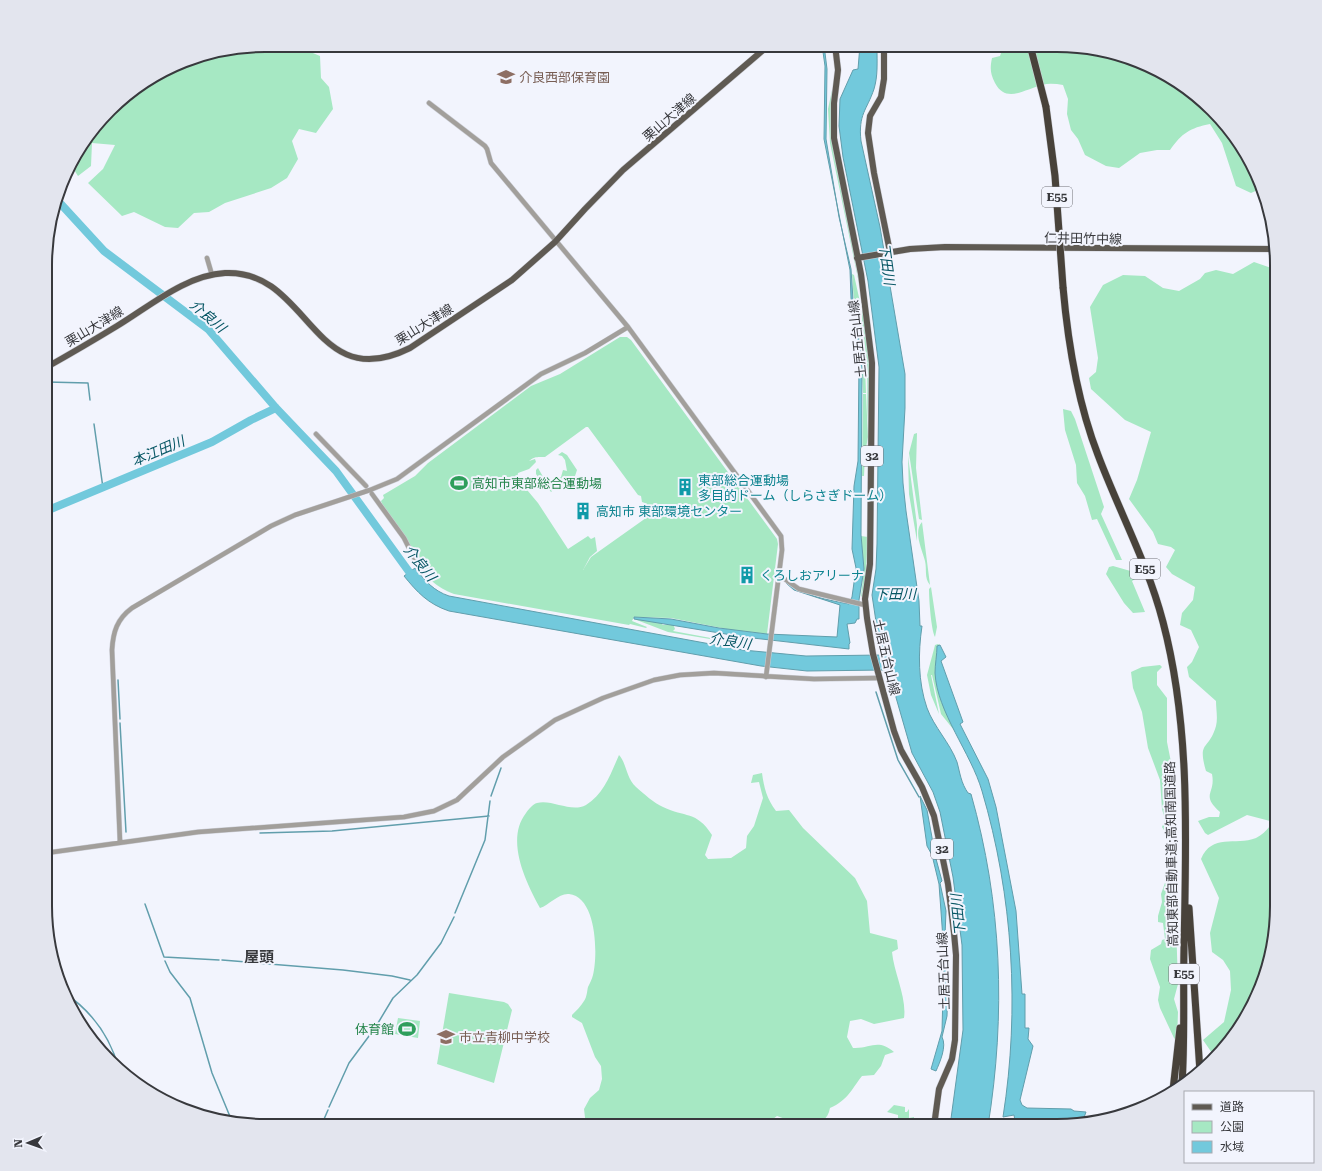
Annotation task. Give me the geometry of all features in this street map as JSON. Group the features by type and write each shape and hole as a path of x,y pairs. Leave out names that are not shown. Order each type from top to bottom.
{"highway":[{"name":"高知東部自動車道;高知南国道路","path":"1032,52 1046,107 1055,176 1063,287 1069,342 1083,412 1098,455 1151,584 1169,646 1174,673 1180,721 1186,860 1185,922 1181,949 1182,1026"},
{"path":"1186,860 1199,1064"},
{"path":"1182,1026 1182,1078"},
{"path":"1173,1084 1182,1026"}],"main road":[{"name":"栗山大津線","path":"52,364 174,291 212,275 226,273 245,275 259,279 283,295 326,342 338,351 364,360 378,360 394,356 410,348 512,280 555,242 585,208 623,170 761,52"},
{"path":"836,52 838,70 834,103 834,138 858,258 890,252 874,173 868,133 870,116 880,97 884,80 884,52"},
{"name":"仁井田竹中線","path":"890,252 919,248 945,247 1270,249"},
{"name":"土居五台山線","path":"858,258 872,363 873,385 871,557 870,571 863,604 873,654 901,750 922,787 934,816 948,884 956,955 955,1040 952,1058 939,1089 935,1119"}],"street":[{"path":"429,103 488,149 491,163 555,242 628,327 781,536 783,544 780,575 766,677"},
{"path":"207,258 212,275"},
{"path":"120,842 112,650 114,630 120,620 132,608 272,526 295,515 362,493 397,479 541,374 585,353 628,327"},
{"path":"316,434 366,486"},
{"path":"372,494 404,538 417,564"},
{"path":"780,575 799,588 849,602 863,604"},
{"path":"52,852 196,832 420,815 447,806 457,800 503,757 555,720 603,698 648,682 680,675 714,674 814,679 879,676"}],"green space":[{"path":"251,52 310,52 320,56 321,78 329,87 333,109 316,133 299,129 292,141 298,159 287,178 271,188 225,203 209,212 194,213 178,228 165,227 134,212 122,216 88,183 103,169 115,145 92,143 91,166 78,176 74,170 96,135 105,125 135,96 171,74 210,59"},
{"path":"1001,52 1071,52 1112,59 1151,74 1187,96 1217,125 1234,147 1248,171 1256,190 1251,193 1236,186 1222,143 1210,124 1197,127 1187,132 1178,139 1170,150 1157,150 1140,153 1119,168 1106,166 1085,155 1078,139 1071,130 1067,114 1068,99 1063,85 1045,84 1023,92 1010,94 1005,93 999,89 991,73 992,58 1000,56"},
{"path":"832,90 831,129 862,298 830,143 828,109"},
{"path":"1254,262 1270,268 1270,821 1247,815 1208,835 1205,833 1198,821 1209,817 1219,817 1220,812 1211,801 1210,794 1213,781 1212,774 1206,771 1203,754 1203,750 1216,726 1216,701 1189,677 1187,667 1192,662 1199,647 1191,630 1180,625 1182,613 1193,600 1195,587 1172,574 1166,567 1175,550 1171,547 1158,544 1153,532 1129,499 1137,480 1151,432 1125,420 1091,389 1089,378 1096,372 1098,358 1090,307 1103,285 1123,275 1145,276 1163,288 1179,291 1200,279 1205,273 1216,270 1233,274"},
{"path":"852,274 854,275 860,302 866,393 863,393"},
{"path":"862,302 869,354 869,429 867,374"},
{"name":"高知市東部総合運動場","path":"620,337 627,337 631,340 777,539 778,544 767,634 732,630 671,618 634,617 632,621 647,627 646,628 454,594 442,589 423,571 418,559 383,506 381,501 384,498 383,495 415,476 428,463 531,386 560,374","holes":["588,427 638,495 641,496 642,502 645,503 647,509 652,508 651,512 653,513 591,557 583,570 590,557 597,551 595,537 591,539 588,536 568,549 538,503 517,478 518,473 529,469 536,462 535,459 529,461 531,459 545,457"]},
{"path":"863,394 866,394 868,437 865,453 864,476 862,476"},
{"path":"1063,409 1071,411 1075,419 1104,507 1101,514 1122,560 1116,560 1097,519 1092,520 1085,496 1077,483 1076,465 1065,430"},
{"path":"917,433 916,468 922,520 919,519 909,453 914,434"},
{"path":"562,452 567,455 577,470 575,476 569,476 551,492 548,488 546,488 536,474 536,470 538,468 549,487 554,477 557,479 561,477 563,470 567,471 565,460 562,456 558,455"},
{"path":"908,456 917,525 917,541 909,494"},
{"path":"922,522 930,585 926,576 925,561 918,536 919,526"},
{"path":"861,536 868,537 866,572 861,597 864,569"},
{"path":"1113,566 1134,572 1138,577 1132,581 1145,612 1133,613 1124,603 1106,574 1109,567"},
{"path":"931,587 937,627 935,637 932,628 930,606 929,589"},
{"path":"634,619 657,620 663,625 673,624 675,629 673,631 728,642 668,632"},
{"path":"935,645 940,645 937,646 936,681 953,729 941,714 931,675 939,714 931,695 927,675"},
{"path":"1160,665 1162,667 1157,672 1157,685 1167,698 1167,742 1172,767 1171,782 1168,793 1171,806 1167,835 1162,827 1165,820 1162,809 1160,780 1148,748 1142,712 1133,688 1131,672 1142,667"},
{"path":"619,755 624,763 630,779 636,787 663,807 690,816 701,822 712,835 705,855 708,859 731,858 746,848 747,836 754,826 763,798 759,782 751,783 753,775 762,773 766,793 776,811 789,810 803,828 855,878 867,901 870,933 897,940 898,949 892,952 904,1002 904,1018 874,1024 861,1019 850,1021 847,1037 853,1048 878,1045 888,1048 894,1052 885,1055 881,1066 874,1075 862,1076 841,1102 830,1108 824,1119 785,1119 777,1116 773,1119 585,1119 584,1109 590,1098 599,1090 602,1079 601,1066 595,1057 582,1023 572,1017 572,1015 585,999 588,987 592,980 595,966 595,941 593,928 585,905 578,898 569,894 562,895 540,908 524,874 520,861 517,836 520,824 526,813 535,804 543,802 574,808 586,805 598,795 610,776"},
{"path":"1270,826 1270,920 1263,961 1248,1000 1226,1036 1211,1052 1203,1040 1224,1022 1231,990 1230,971 1223,960 1212,952 1210,933 1219,898 1201,859 1211,846 1218,843 1248,840 1256,838 1264,833"},
{"path":"1166,880 1170,880 1175,893 1178,984 1174,999 1178,1012 1177,1041 1174,1038 1160,1008 1158,1000 1160,987 1150,959 1151,950 1161,944 1162,940 1165,939 1163,923 1158,922 1158,916 1162,902 1161,894"},
{"path":"449,993 504,1002 508,1004 512,1010 494,1083 437,1064"},
{"name":"体育館","path":"398,1018 420,1021 418,1038 395,1034"},
{"path":"894,1105 905,1107 905,1112 909,1109 909,1118 914,1117 914,1119 898,1119 898,1115 887,1112"}],"water":[{"path":"823,52 825,52 827,69 826,139 836,202 824,139 825,66"},
{"name":"下田川","path":"859,52 877,52 877,69 874,89 862,118 860,132 880,227 905,374 902,462 903,483 919,601 920,626 922,626 919,657 920,678 924,698 930,715 954,755 964,785 968,793 971,794 989,876 995,917 999,1000 994,1084 989,1119 951,1119 963,1030 962,945 953,877 940,812 933,792 912,753 895,694 884,670 807,671 761,666 449,611 429,601 404,576 415,568 430,585 449,596 743,650 806,656 881,655 872,595 876,569 877,544 879,367 868,281 843,157 839,126 840,99 853,70 858,69"},
{"path":"842,232 851,269 853,300 862,362 861,535 864,569 859,600 859,619 857,619 855,623 847,624 850,643 849,649 744,637 634,619 634,617 671,619 719,628 767,634 837,637 840,605 794,590 786,583 787,582 800,591 833,601 849,604 852,597 856,568 852,549 854,486 858,461 859,362 851,298 850,270"},
{"path":"940,645 946,657 941,661 963,722 960,724 988,779 996,807 1016,911 1022,994 1025,994 1025,1028 1029,1028 1028,1039 1033,1046 1020,1100 1022,1105 1027,1108 1071,1109 1074,1111 1086,1112 1084,1117 1071,1119 1015,1119 1014,1115 1003,1117 1011,1035 1012,994 1007,912 1001,871 982,791 977,777 948,717 937,688 935,670 937,646"},
{"path":"920,796 927,810 932,844 942,881 940,883 946,911 945,936 948,982 947,1016 942,1037 944,1045 941,1059 936,1071 931,1069 942,1031 944,953 939,884 932,855 927,846"}],"waterway":[{"name":"介良川","path":"61,204 104,251 208,329 276,408 336,471 415,580"},
{"path":"52,382 88,383 90,400"},
{"name":"本江田川","path":"52,509 212,442 276,408"},
{"path":"94,424 103,488"},
{"path":"118,680 120,719"},
{"path":"876,692 898,760 919,797"},
{"path":"120,723 126,832"},
{"path":"491,796 501,768"},
{"path":"455,913 485,840 490,801"},
{"path":"260,833 332,831 489,816"},
{"path":"145,904 164,957 219,960"},
{"path":"329,1107 349,1063 375,1028 393,998 417,975 441,943 454,917"},
{"path":"222,960 343,970 392,976 410,980"},
{"path":"165,961 170,972 190,998 212,1073 230,1116"},
{"path":"74,1000 83,1007 98,1025 111,1046 114,1055"},
{"path":"324,1119 328,1110"}],"place":[{"name":"介良西部保育園","path":"506,77"},
{"name":"高知市東部総合運動場","path":"459,483"},
{"name":"東部総合運動場 多目的ドーム（しらさぎドーム）","path":"685,487"},
{"name":"高知市 東部環境センター","path":"583,511"},
{"name":"くろしおアリーナ","path":"747,575"},
{"name":"体育館","path":"407,1029"},
{"name":"市立青柳中学校","path":"446,1037"}],"district":[{"name":"屋頭","path":"259,957"}]}
